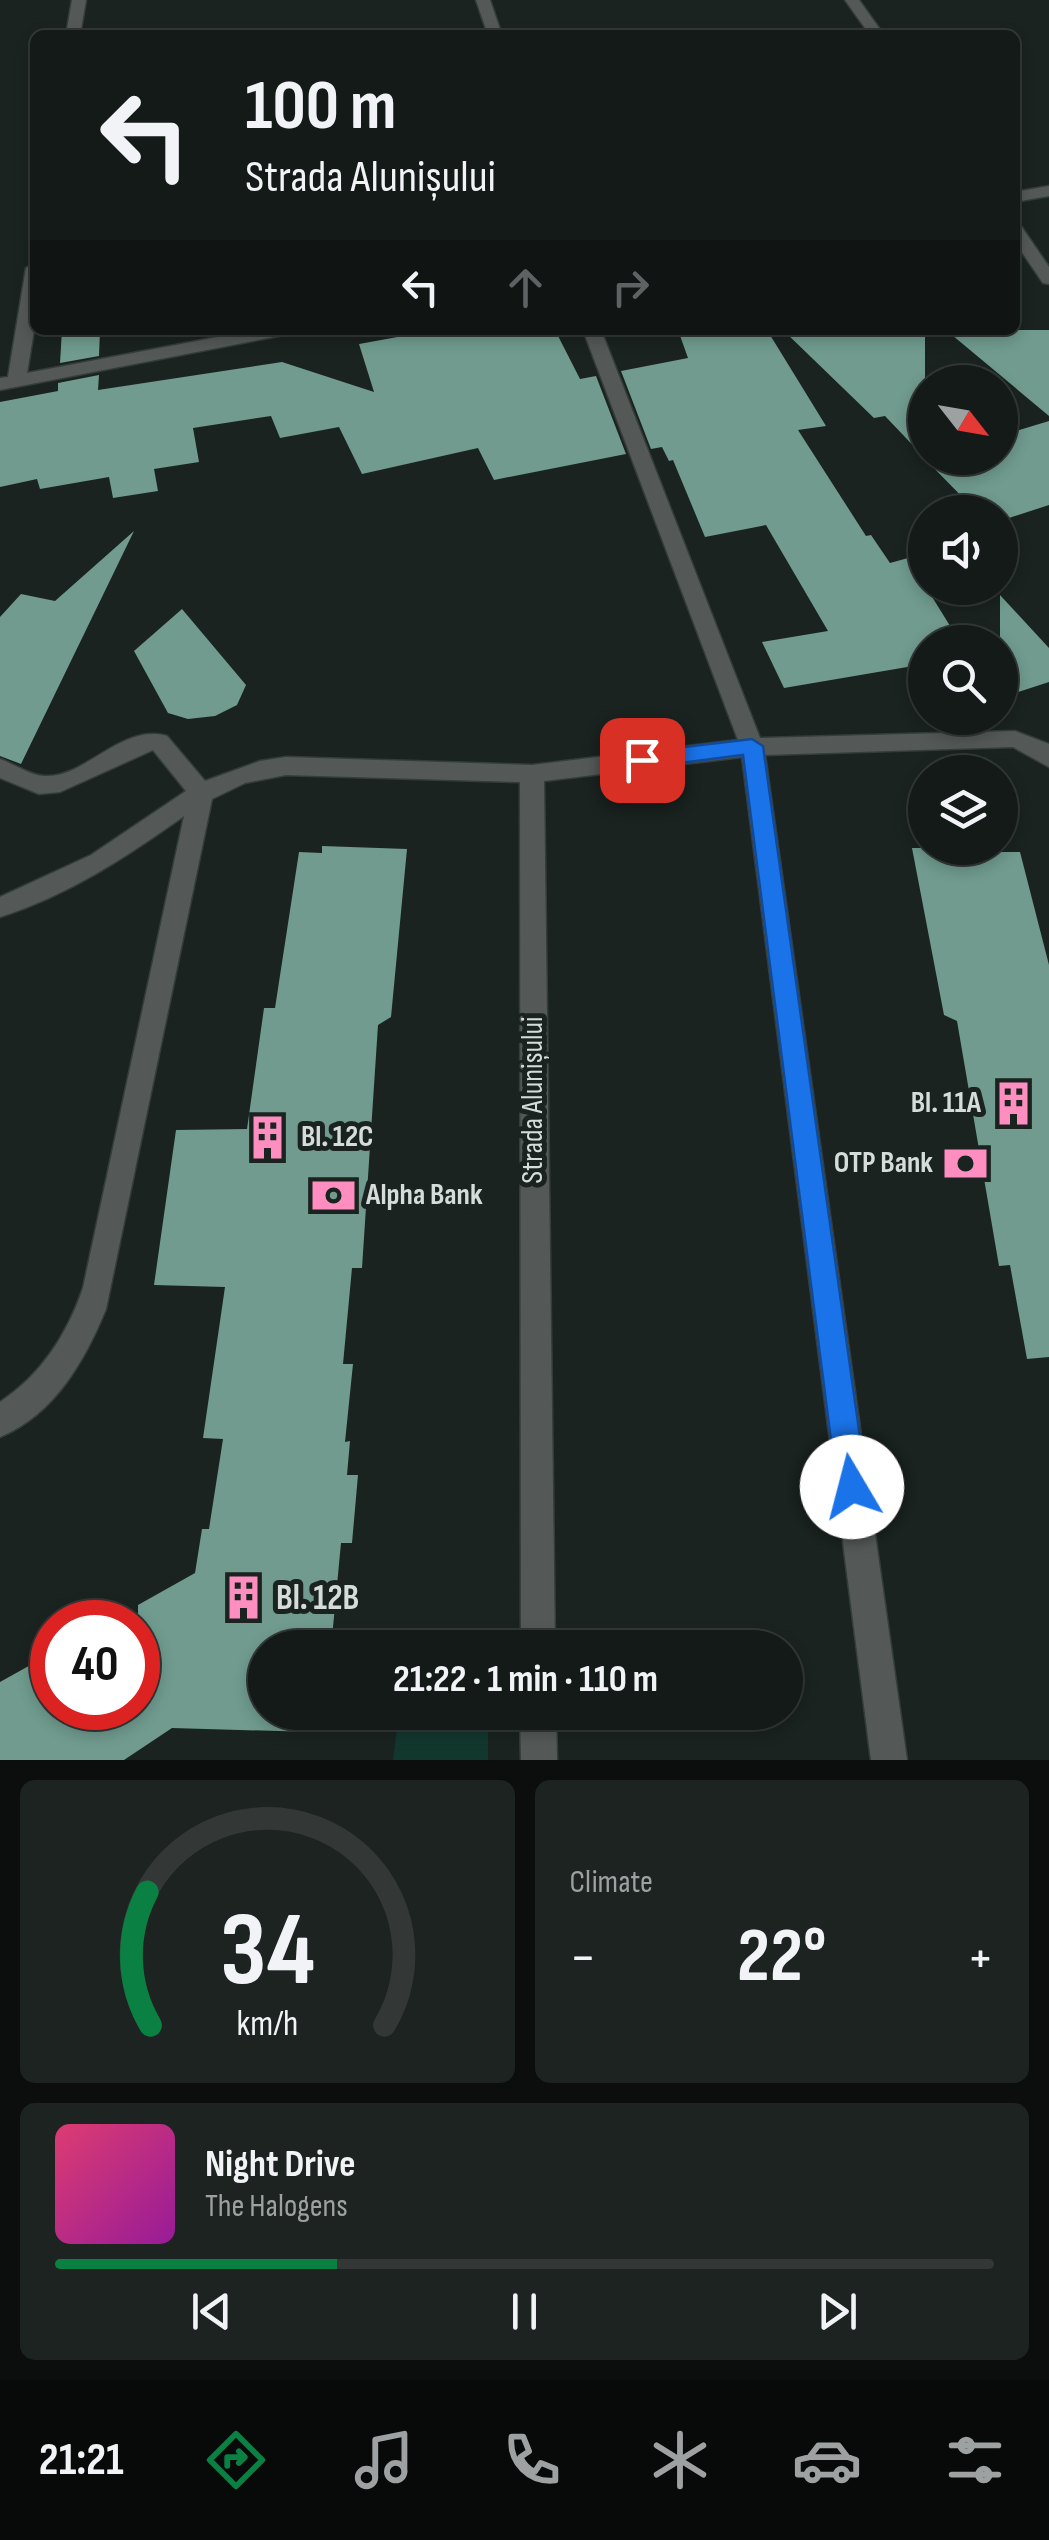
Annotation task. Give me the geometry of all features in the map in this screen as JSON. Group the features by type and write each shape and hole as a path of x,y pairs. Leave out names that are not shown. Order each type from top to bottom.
{"street":[{"path":"74,30 79,0"},
{"path":"484,0 493,30"},
{"path":"852,0 873,30"},
{"path":"1020,197 1049,191"},
{"path":"1020,237 1049,279"},
{"path":"30,289 8,382 257,335"},
{"path":"594,335 752,746 889,1760"},
{"path":"0,907 73,877 200,793 254,769 286,766 532,774 752,746 1014,739 1038,748 1049,759"},
{"path":"0,768 40,785 60,783 144,742 160,742 200,793 98,1288 86,1326 60,1370 26,1404 0,1421"},
{"name":"Strada Alunișului","path":"532,774 538,1630"},
{"path":"538,1730 539,1760"}],"green space":[{"path":"397,1730 488,1730 488,1760 393,1760"}],"building":[{"path":"1020,330 1049,330 1049,416 1018,390 1018,365 988,365 952,335 1020,335"},
{"path":"62,335 100,335 99,356 60,363"},
{"path":"408,335 558,335 580,379 596,376 626,454 494,480 478,448 362,474 339,427 280,438 271,416 193,428 199,462 154,469 158,491 113,498 109,477 40,489 37,479 0,487 0,402 58,391 58,383 99,375 98,390 282,362 374,392 359,344"},
{"path":"680,335 770,335 826,426 798,430 866,536 871,535 890,563 908,558 908,605 937,605 949,625 908,625 908,667 784,688 762,642 828,631 766,525 705,537 673,460 669,461 662,447 651,449 621,371 688,358"},
{"path":"788,335 925,335 925,365 908,365 908,440 885,416 874,418"},
{"path":"1049,421 1049,505 1018,515 1018,495 960,495 941,475 1018,475 1018,430"},
{"path":"134,531 21,764 0,756 0,617 21,594 55,601"},
{"path":"1000,605 1009,605 1049,648 1049,682 1018,692 1018,625 1000,625"},
{"path":"182,609 246,685 237,705 215,716 188,719 168,713 134,651"},
{"name":"Bl. 12C","path":"322,846 407,849 391,1017 378,1025 362,1268 352,1268 343,1364 353,1364 345,1442 350,1441 347,1475 358,1475 352,1543 341,1543 333,1630 248,1630 248,1730 312,1732 172,1728 124,1760 0,1760 0,1682 30,1665 30,1730 160,1730 160,1600 147,1600 195,1573 202,1529 209,1529 223,1439 203,1438 225,1287 154,1285 176,1130 247,1129 264,1008 275,1008 299,852 322,853"},
{"name":"Bl. 11A","path":"1020,852 1049,965 1049,1357 1027,1359 1010,1265 999,1266 957,1021 944,1015 915,865 1018,865"}],"place":[{"name":"Bl. 11A","path":"1014,1103"},
{"name":"Bl. 12C","path":"268,1137"},
{"name":"OTP Bank","path":"966,1163"},
{"name":"Alpha Bank","path":"333,1195"},
{"name":"Bl. 12B","path":"243,1598"}],"route":[{"path":"642,760 752,746 852,1487"}]}
